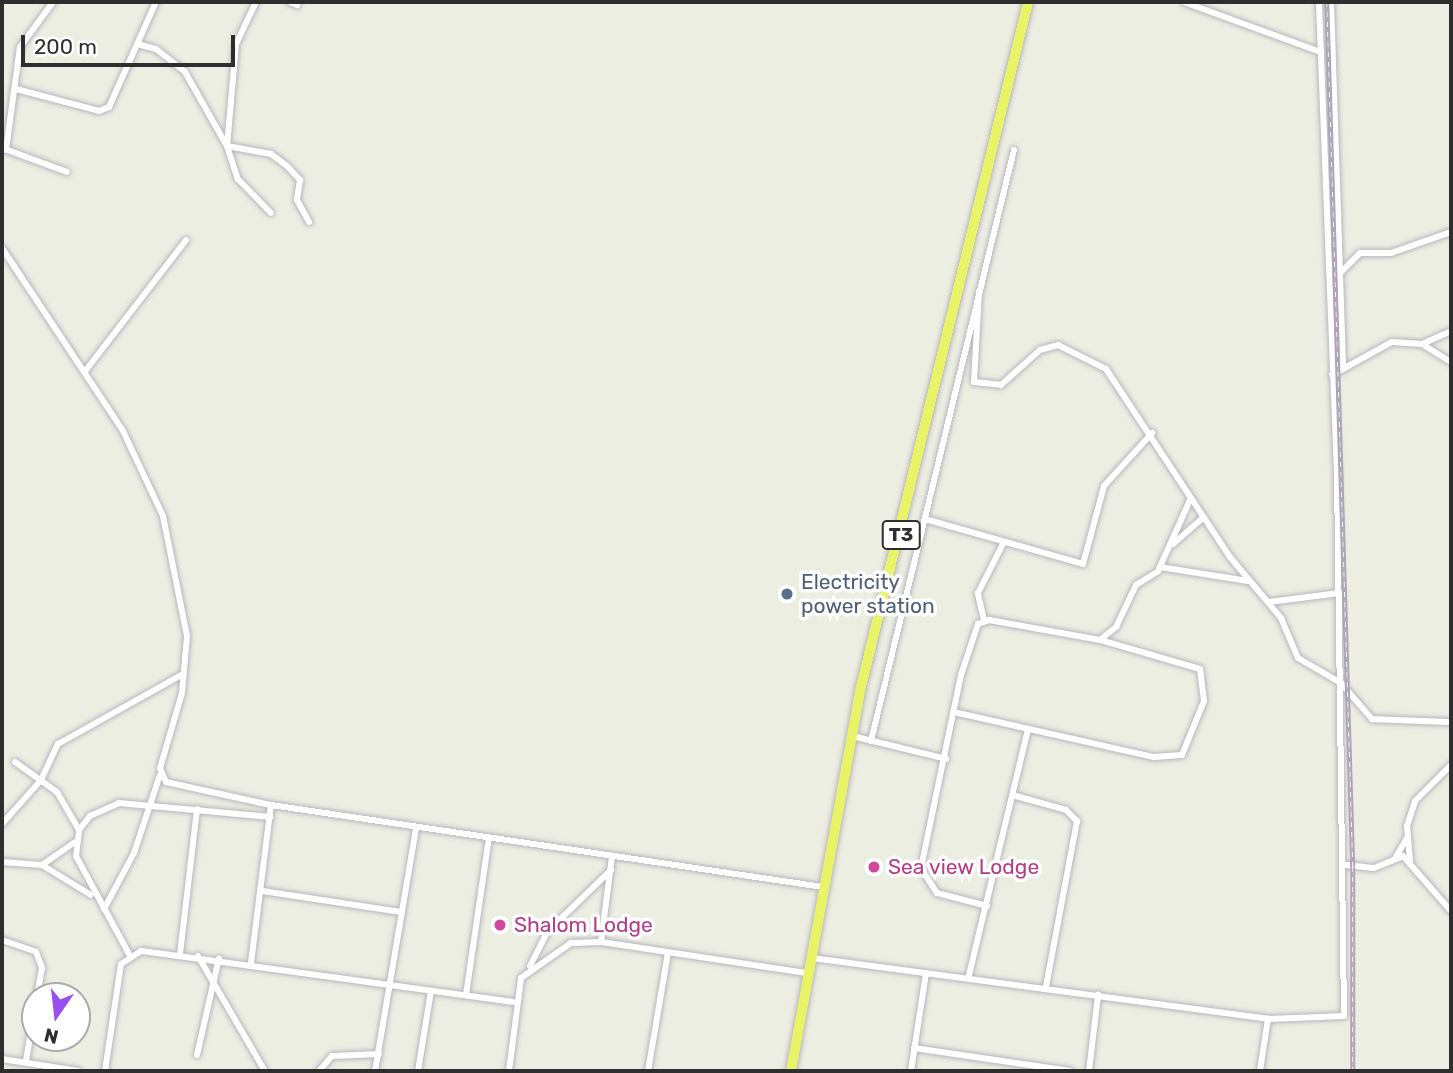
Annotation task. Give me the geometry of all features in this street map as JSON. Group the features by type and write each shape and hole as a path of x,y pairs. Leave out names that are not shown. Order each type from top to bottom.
{"highway":[{"name":"T3","path":"791,1071 852,736 1028,2"}],"street":[{"path":"53,2 20,47 16,89 4,149 67,172"},
{"path":"16,89 103,111 121,93 156,2"},
{"path":"227,146 236,44 256,2"},
{"path":"1184,2 1321,52"},
{"path":"810,958 926,973 969,975 1268,1019 1344,1016 1346,865 1319,2"},
{"path":"1331,2 1342,231 1336,276 1343,369"},
{"path":"141,45 156,49 185,72 227,146 237,180 271,213"},
{"path":"227,146 278,157 300,180 297,200 309,222"},
{"path":"871,741 1014,150"},
{"path":"1336,276 1360,253 1391,253 1451,232"},
{"path":"86,370 186,240"},
{"path":"2,248 86,370 163,516 184,606 183,674 160,775 130,862 104,909"},
{"path":"979,292 974,382 1001,385 1040,350 1062,345 1106,369 1152,433 1191,498 1248,581 1267,601 1297,659 1341,683 1372,719 1451,722"},
{"path":"1332,375 1392,342 1422,344 1451,331"},
{"path":"1422,344 1451,362"},
{"path":"925,519 1086,563 1104,486 1152,433"},
{"path":"1100,640 1116,627 1136,585 1160,567 1172,546 1191,498"},
{"path":"1172,546 1204,517"},
{"path":"987,906 937,894 923,874 958,713 961,675 984,620 978,593 1004,542"},
{"path":"1160,567 1248,581"},
{"path":"1267,601 1339,593"},
{"path":"958,713 1163,758 1186,751 1204,701 1200,669 1100,640 984,620"},
{"path":"2,824 41,780 52,753 68,737 183,674"},
{"path":"969,975 1016,796 1028,730"},
{"path":"852,736 946,759"},
{"path":"15,762 65,801 79,830"},
{"path":"1346,865 1374,867 1396,857 1407,838 1419,794 1451,765"},
{"path":"160,775 177,787 271,805 823,887"},
{"path":"1016,796 1066,810 1077,821 1046,987"},
{"path":"42,865 56,858 75,842 79,830 107,806 148,804 270,817"},
{"path":"251,963 271,805"},
{"path":"180,954 197,809"},
{"path":"375,1071 416,828"},
{"path":"466,995 489,838"},
{"path":"1407,838 1410,860 1426,889 1451,911"},
{"path":"75,842 96,898 128,954 116,987 105,1071"},
{"path":"601,942 612,856"},
{"path":"1396,857 1410,860"},
{"path":"56,858 58,874"},
{"path":"2,862 42,865 96,898"},
{"path":"509,1071 513,1002 547,932 611,870"},
{"path":"262,891 401,912"},
{"path":"2,940 36,953 42,968 40,982"},
{"path":"530,966 571,943 601,942 807,973"},
{"path":"648,1071 668,953"},
{"path":"128,954 180,954 219,958 390,986 513,1002"},
{"path":"198,956 210,985 265,1071"},
{"path":"197,1055 210,985 219,958"},
{"path":"911,1071 926,973"},
{"path":"418,1071 431,991"},
{"path":"1088,1071 1098,995"},
{"path":"1260,1071 1268,1019"},
{"path":"914,1048 1070,1071"},
{"path":"26,1061 28,1052"},
{"path":"318,1071 332,1056 379,1054"},
{"path":"2,1059 78,1071"}],"railway":[{"path":"1327,2 1353,867 1353,1071"}],"place":[{"name":"Electricity power station","path":"787,594"},
{"name":"Sea view Lodge","path":"874,867"},
{"name":"Shalom Lodge","path":"500,925"}]}
